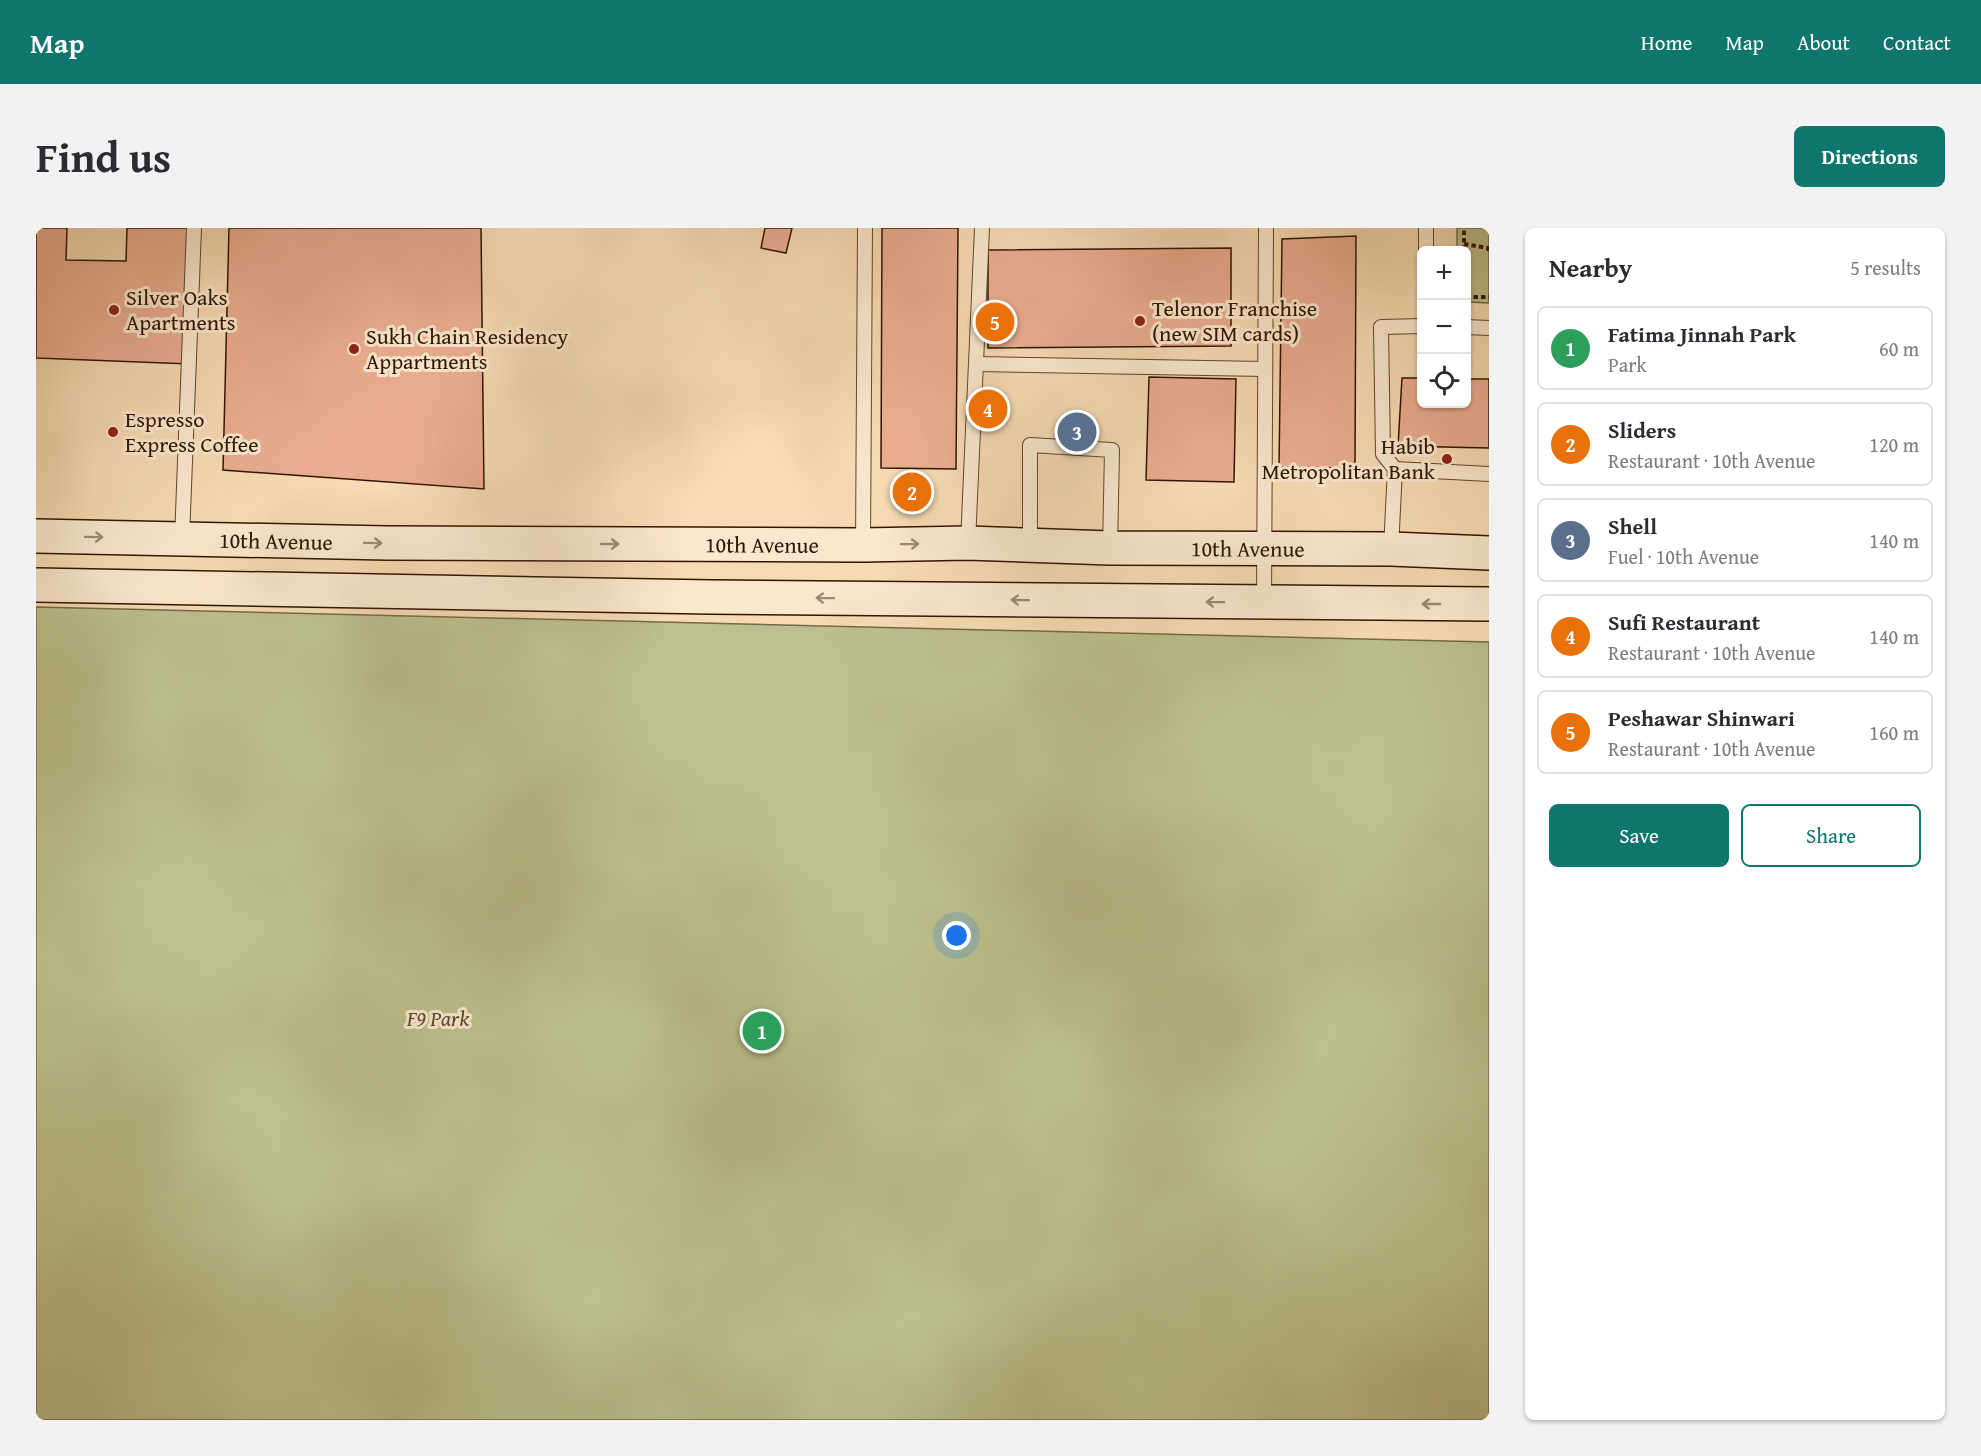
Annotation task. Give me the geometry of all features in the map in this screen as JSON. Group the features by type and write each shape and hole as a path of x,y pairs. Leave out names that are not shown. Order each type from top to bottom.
{"main road":[{"name":"10th Avenue","path":"36,536 568,544 968,543 1110,548 1391,549 1489,553"},
{"path":"568,544 569,594"},
{"path":"36,585 569,594 1489,604"}],"lane":[{"path":"182,539 194,228"},
{"path":"863,545 865,228"},
{"path":"968,543 982,228"},
{"path":"1264,603 1266,228"},
{"path":"1426,228 1426,246"},
{"path":"1391,549 1395,469 1383,454 1381,327 1417,327"},
{"path":"1471,327 1489,328"},
{"path":"976,364 1265,369"},
{"path":"1030,545 1030,445 1112,450 1110,548"},
{"path":"1395,469 1489,474"}],"path":[{"path":"1464,228 1464,244 1489,251"},
{"path":"1471,297 1489,297"}],"green space":[{"path":"1457,228 1489,228 1489,303 1471,302 1471,246 1457,246"},
{"name":"F9 Park","path":"36,607 1489,642 1489,1420 36,1420"}],"building":[{"name":"Silver Oaks Apartments","path":"36,228 67,228 66,260 126,261 127,228 196,228 190,364 36,358"},
{"name":"Sukh Chain Residency Appartments","path":"229,228 481,228 484,489 223,470"},
{"path":"765,228 792,228 786,253 761,248"},
{"path":"882,228 958,228 956,469 881,468"},
{"path":"1356,236 1355,468 1279,467 1282,239"},
{"path":"1231,248 1231,346 988,348 988,250"},
{"path":"1149,377 1236,379 1234,482 1146,480"},
{"path":"1402,378 1417,378 1417,408 1471,408 1471,379 1489,379 1489,448 1398,446"}],"place":[{"name":"Silver Oaks Apartments","path":"114,310"},
{"name":"Telenor Franchise (new SIM cards)","path":"1140,321"},
{"name":"Peshawar Shinwari","path":"995,322"},
{"name":"Sukh Chain Residency Appartments","path":"354,349"},
{"name":"Sufi Restaurant","path":"988,409"},
{"name":"Espresso Express Coffee","path":"113,432"},
{"name":"Shell","path":"1077,432"},
{"name":"Habib Metropolitan Bank","path":"1447,459"},
{"name":"Sliders","path":"912,492"},
{"name":"Fatima Jinnah Park","path":"762,1031"}]}
